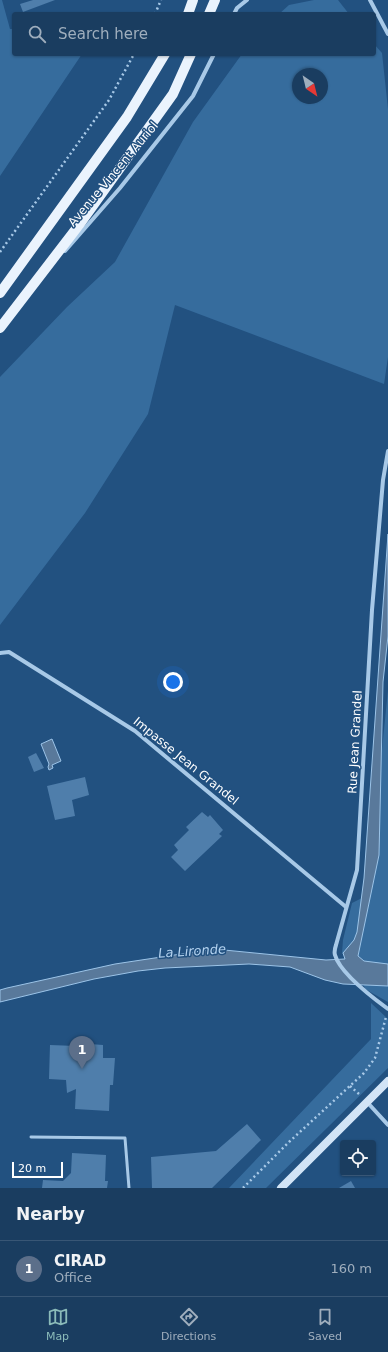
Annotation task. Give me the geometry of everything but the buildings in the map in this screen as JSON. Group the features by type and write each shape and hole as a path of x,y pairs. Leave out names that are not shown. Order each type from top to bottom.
{"main road":[{"path":"189,12 193,0"},
{"path":"210,12 215,0"},
{"name":"Avenue Vincent Auriol","path":"0,293 127,117 164,56"},
{"name":"Avenue Vincent Auriol","path":"0,328 79,225 173,94 190,56"}],"street":[{"path":"235,12 237,8 247,0"},
{"path":"370,0 388,34"},
{"name":"Avenue Vincent Auriol","path":"19,303 120,188 164,133 193,96 213,56"},
{"name":"Rue Jean Grandel","path":"388,451 383,480 372,610 356,870 336,945 335,954 346,971 368,993 388,1009"},
{"name":"Impasse Jean Grandel","path":"0,653 9,652 135,731 346,907"},
{"path":"281,1188 388,1081"},
{"path":"366,1102 388,1125"}],"lane":[{"path":"31,1137 126,1138 129,1188"}],"path":[{"path":"156,12 161,0"},
{"path":"0,252 109,100 133,56"},
{"path":"243,1188 289,1142 364,1073 375,1058 386,1016 388,1015"}],"shaded area":[{"path":"0,0 2,0 10,29 12,29 12,56 81,56 0,176"},
{"path":"314,0 338,0 347,12 281,12 289,5"},
{"path":"376,46 382,53 388,109 388,357 384,384 175,305 148,414 85,513 0,625 0,377 67,307 115,262 193,122 241,56 376,56"},
{"path":"388,534 388,636 383,682 379,855 358,956 364,961 388,964 388,986 343,984 325,980 290,967 249,964 165,968 138,971 94,979 0,1002 0,990 7,988 115,964 214,949 326,960 345,959 343,953 354,940 357,932 364,878"},
{"path":"388,690 388,1002 365,989 362,979 342,953 343,940 352,903 364,897 378,789"},
{"path":"52,739 61,761 52,765 53,768 49,770 49,764 41,744"},
{"path":"371,1003 388,1019 388,1068 266,1188 229,1188 371,1039"}],"place":[{"name":"CIRAD","path":"82,1069"}],"water label":[{"name":"La Lironde","path":"192,951"}]}
